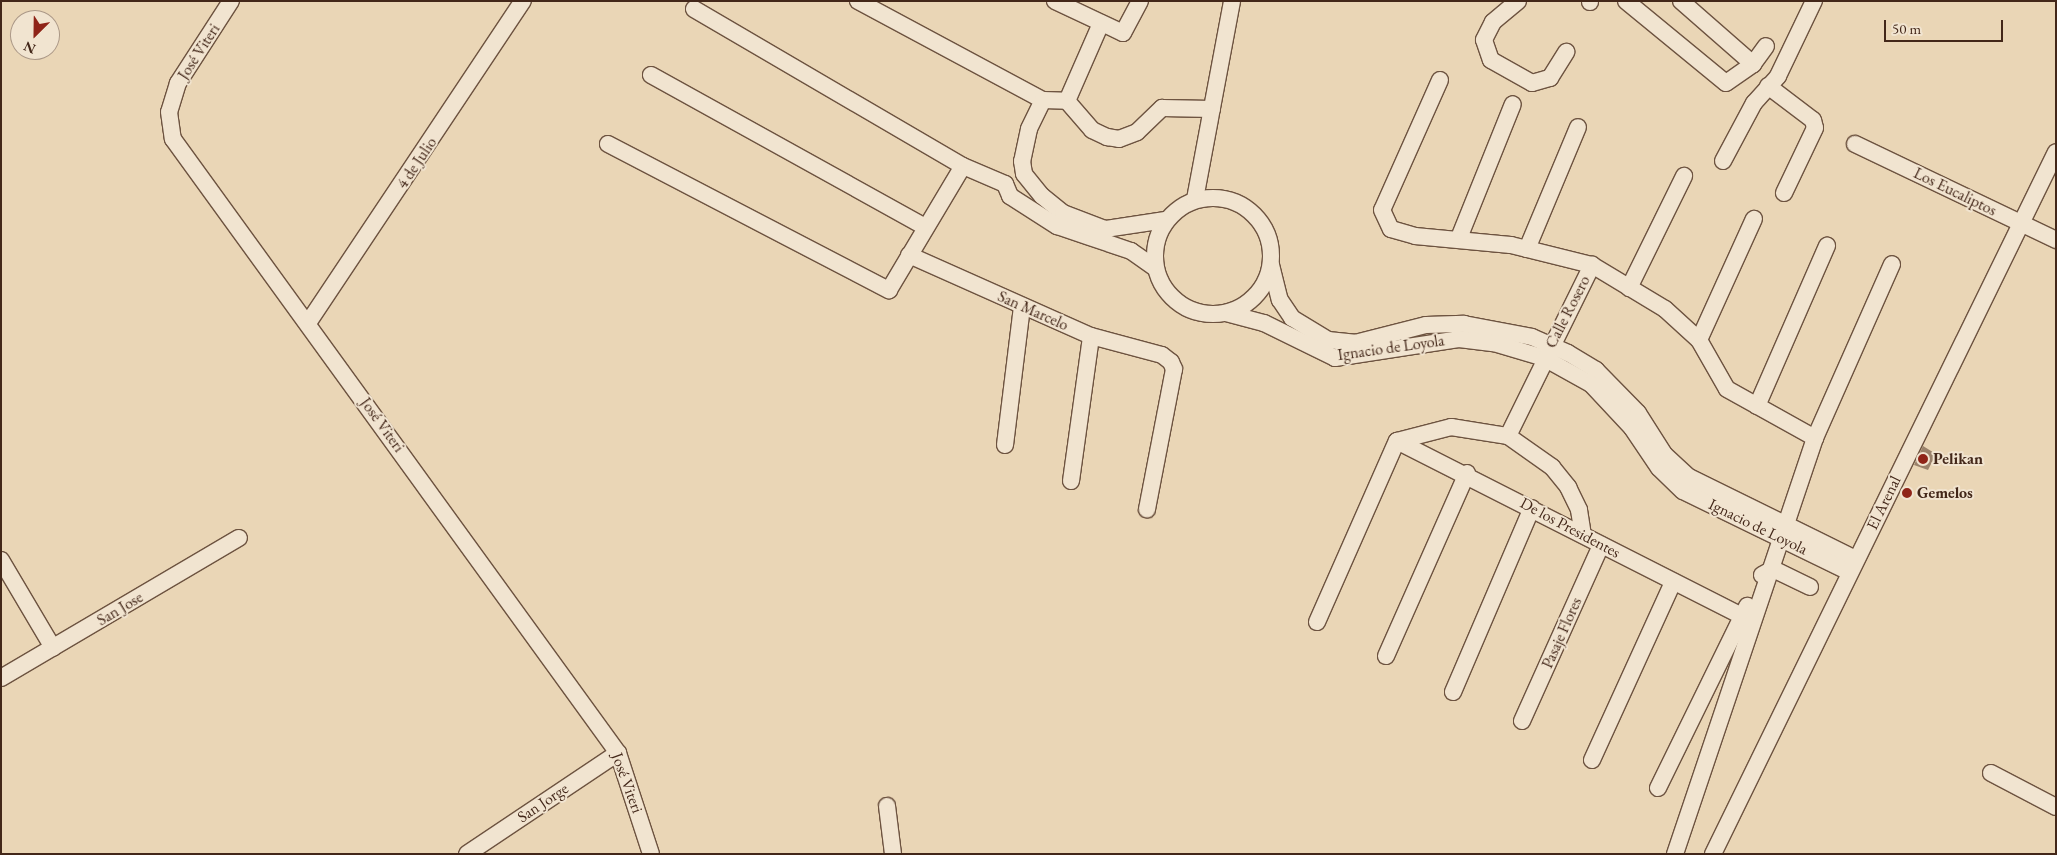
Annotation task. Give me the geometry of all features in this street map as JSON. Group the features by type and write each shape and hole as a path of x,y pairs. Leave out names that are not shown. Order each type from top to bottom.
{"street":[{"name":"José Viteri","path":"231,1 178,83 169,112 172,139 308,323 618,753 651,854"},
{"name":"4 de Julio","path":"308,323 523,1"},
{"path":"858,1 1043,100 1067,101 1092,130 1119,139 1137,132 1162,108 1212,109"},
{"path":"1055,1 1123,33 1140,1"},
{"path":"1195,199 1232,1"},
{"path":"1518,1 1493,22 1484,40 1491,60 1532,83 1550,78 1566,52"},
{"path":"1626,1 1720,81 1732,82 1753,64 1766,46"},
{"path":"1681,1 1753,64"},
{"path":"1723,161 1768,86 1814,1"},
{"path":"694,9 963,166 1005,184 1010,196 1057,226 1131,251 1155,268"},
{"path":"1067,101 1101,23"},
{"path":"651,75 925,227"},
{"path":"1440,80 1382,210 1391,229 1415,236 1459,238 1527,249 1592,265 1665,309 1699,340 1727,389 1815,438"},
{"path":"1768,86 1813,120 1815,128 1784,194"},
{"path":"1043,100 1022,161 1024,174 1063,212 1105,229 1165,220 1195,199 1225,199 1251,211 1268,236 1271,265 1262,289 1243,307 1226,313 1207,314 1182,305 1162,286 1155,268 1154,250 1165,220"},
{"path":"1459,238 1513,104"},
{"path":"1527,249 1578,127"},
{"path":"608,144 889,290 963,166"},
{"name":"Los Eucaliptos","path":"1855,144 2056,240"},
{"name":"El Arenal","path":"1713,854 2056,152"},
{"path":"1005,184 1016,174 1024,174"},
{"path":"1629,288 1684,176"},
{"path":"1699,340 1754,219"},
{"path":"1757,406 1827,246"},
{"name":"San Marcelo","path":"909,254 1022,307 1090,336 1162,355 1174,369 1147,509"},
{"path":"1675,854 1815,438 1892,264"},
{"name":"Ignacio de Loyola","path":"1271,265 1280,300 1292,318 1316,334 1355,343 1415,336 1459,339 1548,352 1591,384 1638,424 1658,468 1684,491 1853,565"},
{"name":"Calle Rosero","path":"1508,436 1592,265"},
{"path":"1005,445 1022,307"},
{"name":"Ignacio de Loyola","path":"1226,313 1264,323 1335,358 1415,336"},
{"path":"1071,481 1090,336"},
{"path":"1317,622 1397,441 1451,427 1508,436 1552,467 1568,487 1579,510 1583,535"},
{"name":"De los Presidentes","path":"1397,441 1467,473 1601,545 1742,616"},
{"path":"1386,656 1467,473"},
{"path":"1453,692 1532,508"},
{"name":"San Jose","path":"1,678 239,538"},
{"name":"Pasaje Flores","path":"1522,721 1601,545"},
{"path":"1,560 53,648"},
{"path":"1658,788 1764,572 1773,569 1810,587"},
{"path":"1592,760 1673,582"},
{"name":"San Jorge","path":"467,854 618,753"},
{"path":"1991,773 2056,807"},
{"path":"887,806 893,854"}],"building":[{"name":"Pelikan","path":"1923,446 1936,454 1928,470 1914,465"}],"place":[{"name":"Pelikan","path":"1923,459"},
{"name":"Gemelos","path":"1907,493"}]}
